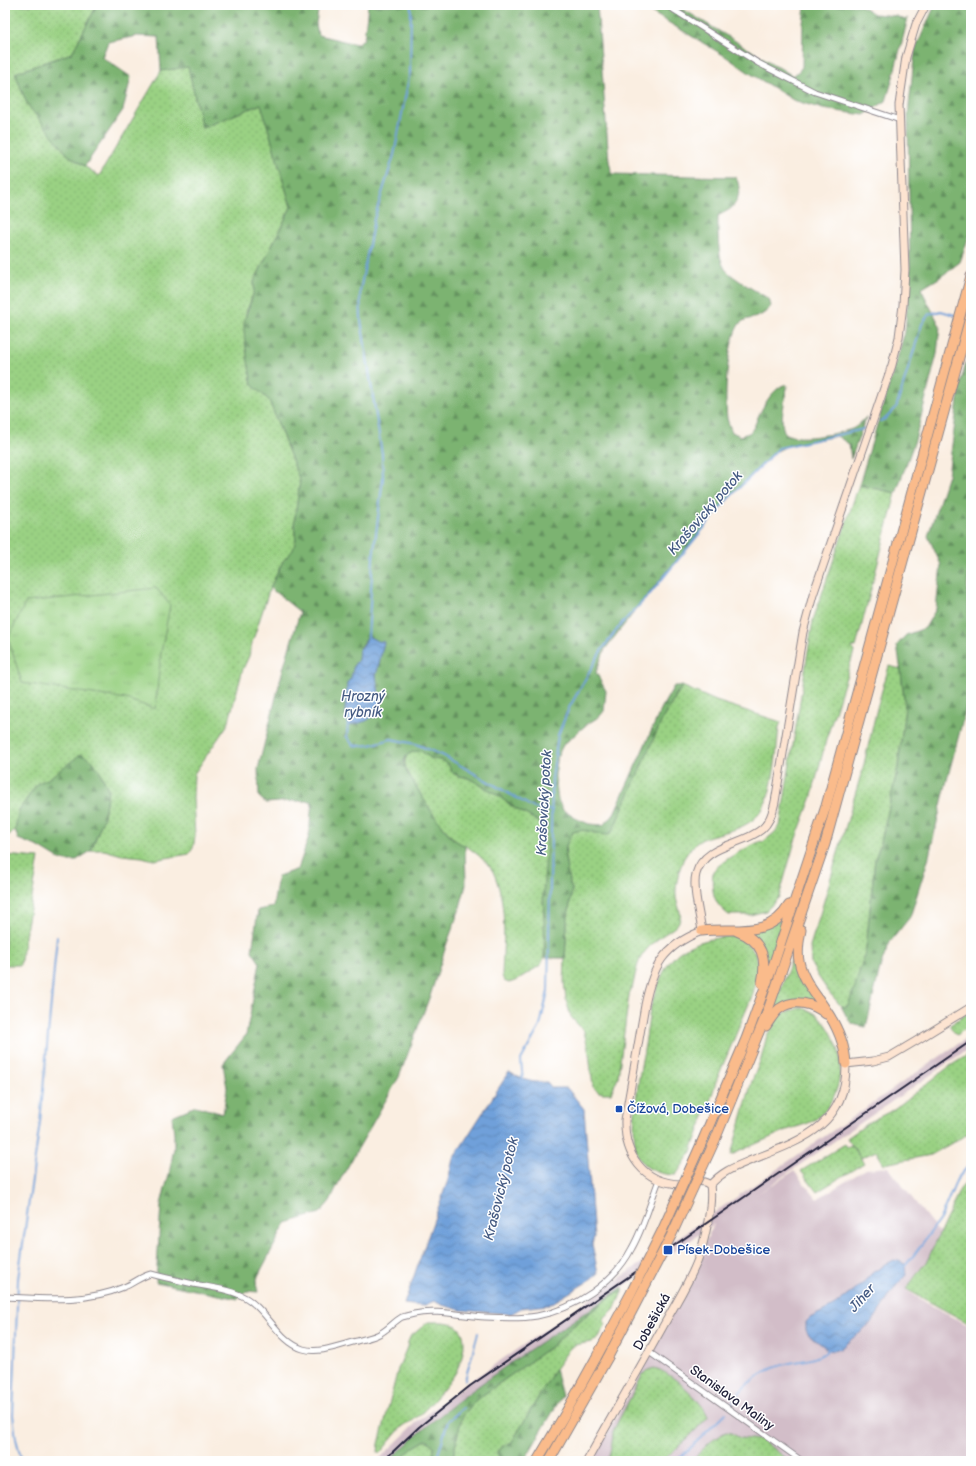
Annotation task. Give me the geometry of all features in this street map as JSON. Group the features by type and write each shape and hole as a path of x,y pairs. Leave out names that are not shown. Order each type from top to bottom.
{"highway":[{"path":"537,1461 566,1414 631,1293 662,1230 746,1039 774,963 800,887 836,768 971,276"},
{"path":"549,1461 608,1357 671,1236 715,1140 768,1010 825,844 858,729 971,314"},
{"path":"702,931 718,929 736,930 763,927 776,922 785,914 800,887"},
{"path":"807,897 798,945 798,959 807,982 832,1021 842,1043 846,1064"},
{"path":"736,930 752,939 757,944 763,955 764,970 757,1009"},
{"path":"756,1040 779,1009 791,1004 810,1004 824,1012 832,1021"}],"street":[{"path":"666,5 758,63 815,92 900,120"},
{"path":"926,5 916,24 906,57 899,106 905,270 899,337 892,365 815,587 803,632 781,770 771,818 763,828 751,836 719,848 710,854 700,864 696,874 695,886 702,931 675,945 663,957 655,969 648,986 624,1120 624,1134 628,1147 639,1166 651,1176 659,1180 682,1184 702,1181 710,1185 726,1170 786,1146 817,1129 828,1118 840,1098 846,1078 846,1064 873,1062 889,1057 971,1007"},
{"path":"5,1297 54,1300 77,1299 124,1288 151,1274 234,1292 247,1298 289,1342 301,1349 311,1350 323,1350 377,1336 402,1317 416,1313 431,1312 484,1317 515,1318 537,1316 554,1311 578,1300 597,1289 611,1278 632,1249 659,1180"},
{"name":"Dobešická","path":"586,1461 649,1352 691,1275 698,1259 710,1206 710,1185"},
{"name":"Stanislava Maliny","path":"649,1352 802,1461"}],"shaded area":[{"path":"971,1035 971,1047 756,1195 794,1171 817,1199 866,1169 888,1167 940,1234 928,1259 906,1290 936,1309 970,1326 971,1325 971,1461 592,1461 643,1369 714,1224 473,1390 437,1417 389,1461 377,1461 416,1423 468,1383"}],"green space":[{"path":"5,5 97,5 72,53 15,73 68,155 99,176 161,71 188,66 202,128 261,104 291,207 254,282 255,289 246,313 245,336 252,385 269,400 300,481 294,525 296,540 293,550 283,561 270,588 249,656 243,669 228,724 194,774 193,797 195,837 193,848 189,854 154,860 122,855 104,850 91,851 104,816 108,789 48,779 38,783 19,810 15,830 5,838"},
{"path":"97,5 319,5 316,23 318,35 356,44 364,39 368,5 597,5 609,161 612,174 735,177 738,183 738,198 733,207 718,216 718,243 722,264 728,273 769,299 771,306 761,315 740,323 734,335 729,358 726,384 727,418 732,432 740,436 749,433 754,427 760,412 769,398 781,386 786,384 787,386 782,421 784,431 788,435 805,437 846,431 854,428 866,417 851,459 849,444 837,436 789,445 773,453 731,495 650,592 605,649 596,672 606,691 604,711 600,716 586,725 563,745 558,755 555,776 558,800 563,810 575,818 589,824 603,825 613,816 662,707 674,686 682,686 663,718 613,830 609,835 582,830 573,832 566,845 565,858 569,882 572,889 567,923 565,958 544,958 543,895 547,838 540,824 493,792 466,777 458,776 453,773 448,764 441,760 432,759 421,751 410,753 406,757 404,763 406,771 431,811 452,838 465,846 466,885 459,911 431,993 399,1077 339,1182 330,1201 320,1213 286,1223 258,1276 256,1284 258,1292 246,1291 238,1299 156,1282 161,1204 174,1148 172,1116 196,1106 223,1114 227,1088 223,1064 246,1035 260,963 252,951 258,910 273,907 278,876 298,869 309,836 312,801 266,803 259,797 258,769 282,673 300,612 270,588 283,561 293,550 296,540 294,525 300,481 269,400 252,385 244,332 246,314 252,298 254,282 291,207 261,104 202,128 188,67 161,71 159,37 137,36 108,42 102,57 131,77 123,110 85,166 68,155 27,104 15,73 72,53","holes":["368,636 377,641 384,642 376,676 382,711 349,726 345,709 354,665 358,660 359,650"]},
{"path":"644,5 676,5 793,76 802,67 805,7 810,5 860,5 874,14 896,16 905,20 908,18 886,101 864,115 823,109 793,100 725,56 651,12"},
{"path":"935,5 971,5 971,231 960,262 939,278 921,289 940,326 937,354 915,440 896,493 859,485 905,332 910,272 908,114 915,50"},
{"path":"971,345 971,548 967,592 971,627 971,689 928,860 910,917 890,942 881,964 866,1027 852,1023 841,1006 845,1007 848,1005 866,949 875,859 881,842 898,767 905,707 897,645 906,635 925,628 936,609 941,565 928,536 948,475 960,385"},
{"path":"859,485 896,493 856,647 852,647 854,652 826,740 811,799 795,841 779,897 766,911 750,915 729,915 719,906 714,896 712,884 713,871 724,862 748,847 761,841 762,843 780,826 813,620"},
{"path":"156,588 170,605 161,653 155,709 126,699 22,683 8,638 26,602"},
{"path":"889,666 901,669 905,707 898,767 881,842 875,859 866,949 855,987 848,1005 845,1007 841,1006 828,991 811,964 810,946 864,764 877,708"},
{"path":"682,686 716,701 781,722 770,791 762,810 756,818 734,830 705,838 695,844 686,855 678,875 676,886 676,899 680,913 679,922 674,928 650,946 643,954 639,962 632,989 630,988 618,1077 611,1093 603,1093 599,1092 593,1087 589,1054 584,1031 571,1017 566,1000 564,982 565,958 567,923 572,889 569,882 565,858 566,845 573,832 581,830 603,835 663,718"},
{"path":"421,751 432,759 440,760 448,764 453,773 472,780 493,792 516,809 536,820 540,824 547,838 544,958 541,965 515,981 509,983 504,981 502,976 504,926 502,901 495,876 483,859 466,846 456,841 433,813 421,795 405,767 405,759 410,753"},
{"path":"81,754 93,761 108,789 104,816 91,851 75,861 66,861 57,858 39,847 18,839 15,830 19,810 38,783 48,779"},
{"path":"5,855 39,858 20,965 5,965"},
{"path":"784,919 768,965 746,932"},
{"path":"730,936 741,937 755,952 759,968 753,994 717,1079 690,1154 676,1175 659,1173 644,1165 641,1161 635,1146 634,1133 638,1085 651,1006 657,986 663,974 670,962 679,952 700,942"},
{"path":"794,953 795,962 819,1004 773,1010"},
{"path":"802,1008 819,1016 827,1026 836,1043 839,1053 840,1075 834,1096 821,1115 813,1121 787,1130 731,1155 767,1035 778,1018 786,1012"},
{"path":"971,1011 971,1024 957,1035 951,1029 950,1025"},
{"path":"971,1053 971,1132 931,1155 884,1164 876,1151 861,1158 847,1138 873,1120 901,1104 950,1066"},
{"path":"845,1144 847,1147 851,1145 864,1163 817,1192 801,1171"},
{"path":"971,1177 970,1324 906,1289 928,1259 960,1189"},
{"path":"623,1287 623,1290 610,1297 574,1325 553,1345 476,1400 461,1420 452,1461 432,1461 434,1447 426,1440 414,1447 399,1461 389,1461 416,1436 473,1390 532,1348"},
{"path":"623,1290 614,1310 605,1318 604,1321 606,1324 598,1339 592,1342 574,1345 570,1348 555,1369 512,1442 502,1447 498,1452 499,1461 452,1461 461,1420 476,1400 553,1345 574,1325 610,1297"},
{"path":"428,1322 449,1323 460,1329 464,1340 463,1354 456,1372 448,1383 420,1414 403,1426 379,1454 379,1444 398,1369 408,1342 410,1337"},
{"path":"654,1368 669,1375 686,1388 700,1403 708,1417 685,1441 662,1461 605,1461 609,1456 613,1431 642,1376 648,1370"},
{"path":"555,1369 562,1396 524,1461 499,1461 498,1452 502,1447 512,1442"},
{"path":"727,1432 740,1438 761,1440 786,1458 787,1461 694,1461 699,1453 708,1444 718,1436"},
{"path":"426,1440 434,1447 432,1461 399,1461 414,1447"}],"water":[{"name":"Hrozný rybník","path":"368,636 377,641 384,642 376,676 382,711 366,721 349,726 345,709 347,683 351,678 354,665 358,660 359,650"},
{"path":"509,1072 527,1080 547,1082 552,1088 567,1088 584,1109 594,1237 592,1244 598,1273 587,1282 549,1305 521,1308 511,1314 460,1310 434,1301 423,1306 404,1304 448,1180 453,1159"},
{"path":"894,1260 905,1264 906,1275 896,1286 873,1321 840,1349 833,1351 828,1350 808,1334 806,1330 806,1322 810,1318 835,1305 862,1284 872,1273"}],"waterway":[{"path":"368,637 373,558 383,478 382,454 361,320 360,291 374,219 394,155 410,72 411,5"},
{"name":"Krašovický potok","path":"880,421 885,419 896,408 922,324 929,314 941,311 958,316"},
{"name":"Krašovický potok","path":"523,1081 521,1060 540,1026 548,991 552,779 558,735 569,708 601,651 621,624 650,594 726,501 779,448 864,429"},
{"path":"348,721 347,737 353,745 370,745 391,739 416,744 444,756 534,808 552,810"},
{"path":"22,1461 16,1439 13,1415 18,1279 40,1122 57,937"},
{"name":"Jiher","path":"904,1267 940,1219 957,1179 971,1163"},
{"name":"Krašovický potok","path":"465,1380 478,1333"},
{"name":"Jiher","path":"731,1405 748,1383 764,1373 781,1365 816,1357 826,1352 830,1348"},
{"name":"Krašovický potok","path":"436,1461 448,1421 463,1408"},
{"name":"Jiher","path":"677,1461 726,1413"}],"railway":[{"path":"383,1461 419,1427 470,1386 971,1041"}],"place":[{"name":"Čížová, Dobešice","path":"619,1109"},
{"name":"Písek-Dobešice","path":"668,1250"}]}
